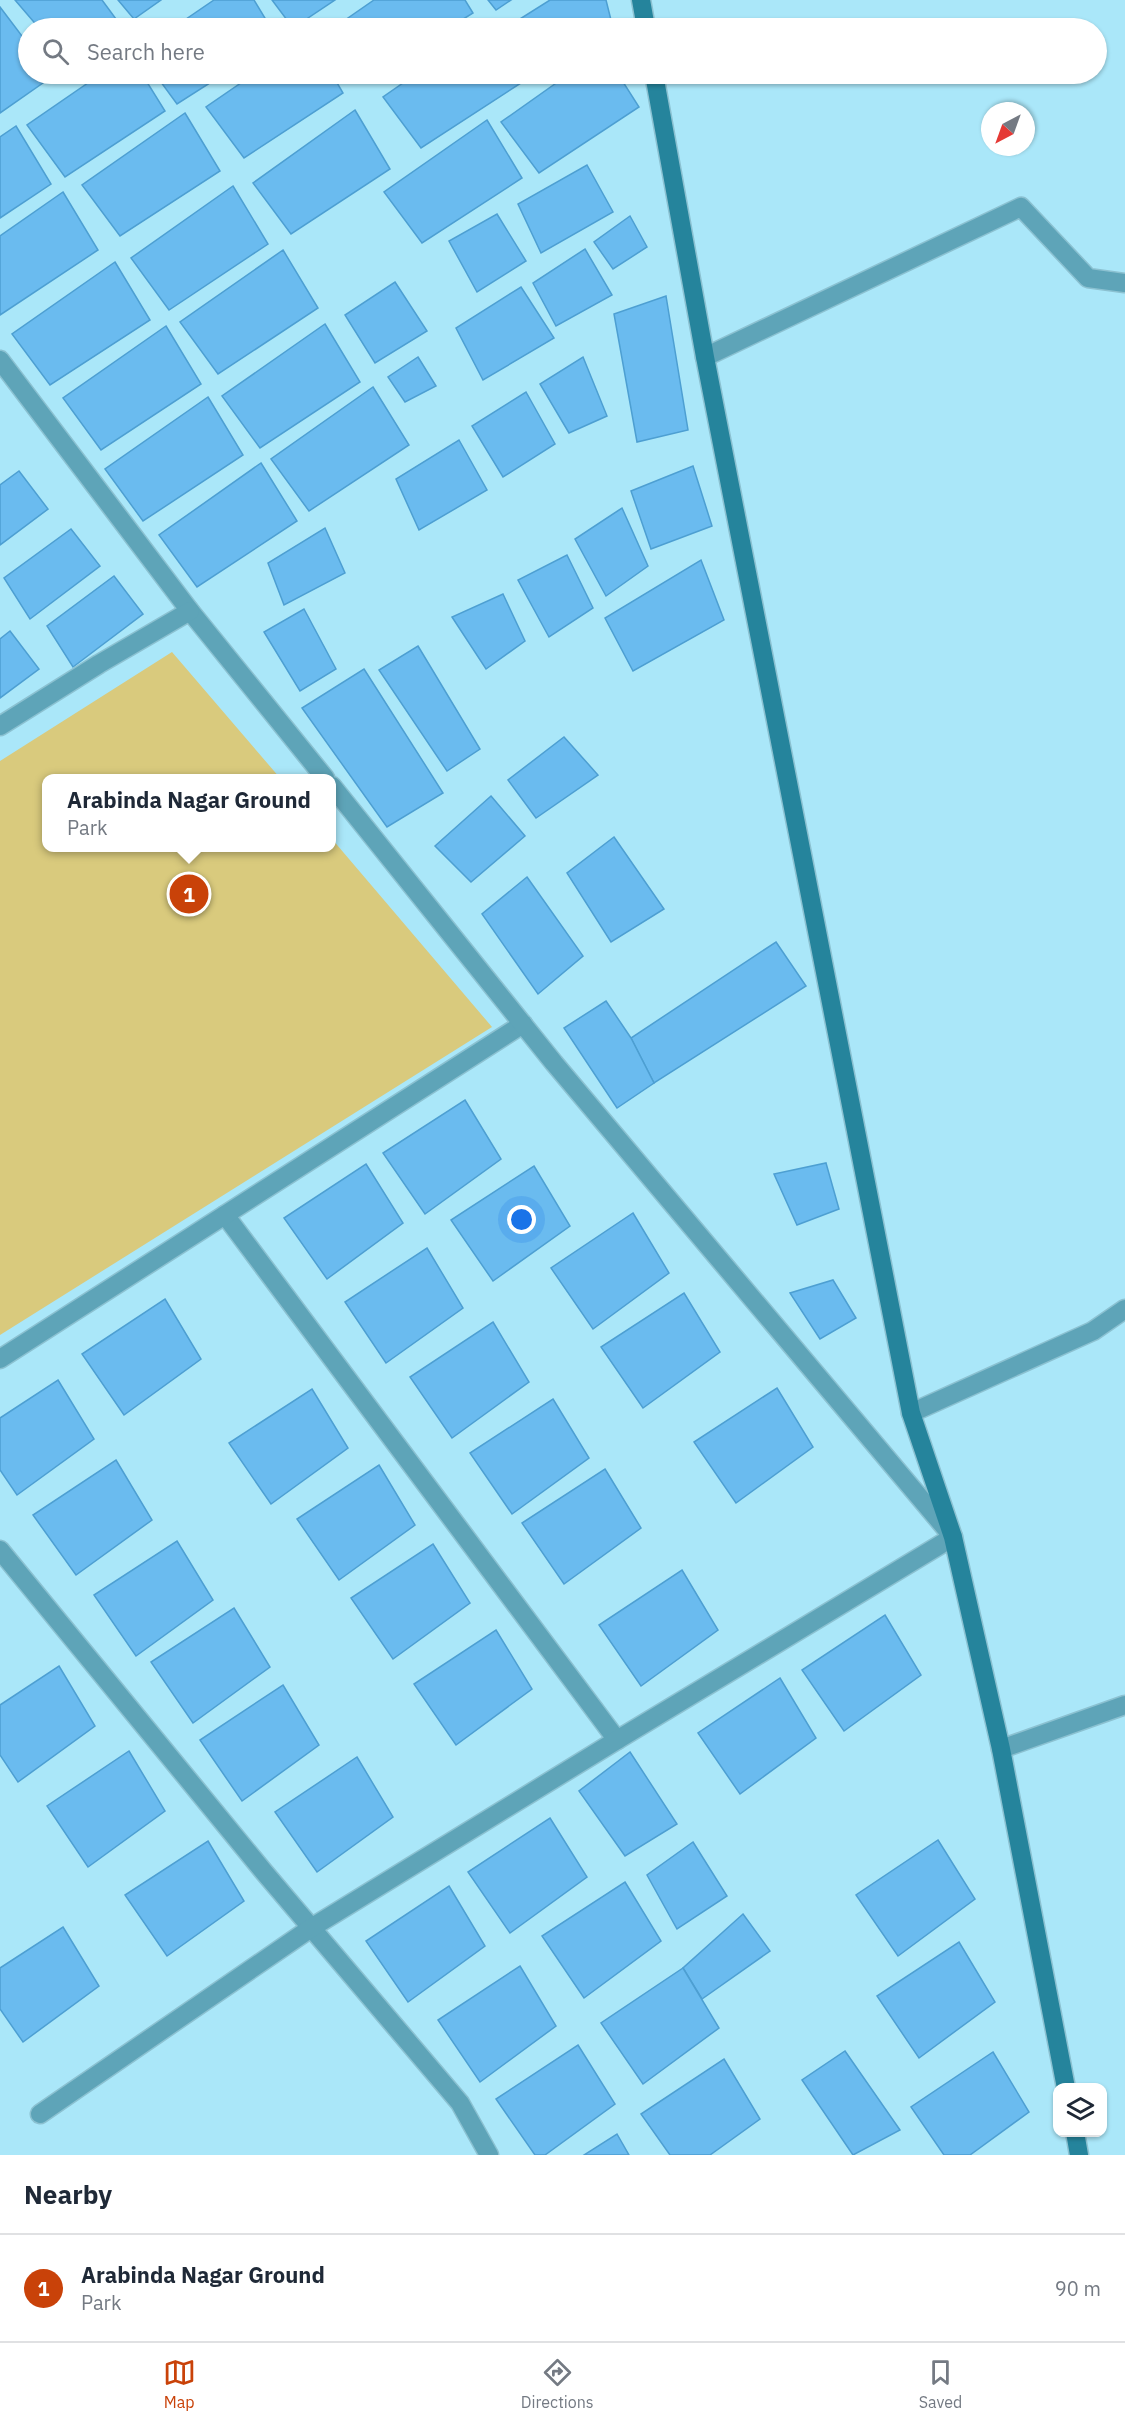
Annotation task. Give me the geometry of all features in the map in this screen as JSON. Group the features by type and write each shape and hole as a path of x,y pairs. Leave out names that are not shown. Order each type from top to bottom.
{"main road":[{"path":"641,0 644,18"},
{"path":"656,84 705,357 911,1413 953,1537 1001,1749 1065,2083"},
{"path":"1076,2137 1079,2155"}],"street":[{"path":"705,357 1021,207 1088,278 1125,283"},
{"path":"0,360 190,611 322,774"},
{"path":"0,726 190,611"},
{"path":"40,2114 311,1928 953,1537 523,1024 336,791"},
{"path":"0,1359 523,1024"},
{"path":"225,1215 617,1740"},
{"path":"911,1413 1093,1331 1125,1309"},
{"path":"0,1550 311,1928 460,2103 489,2155"},
{"path":"1001,1749 1125,1705"}],"shaded area":[{"path":"172,652 277,774 42,774 42,852 336,852 336,844 492,1027 0,1335 0,761"}],"building":[{"path":"15,0 102,0 115,18 30,18"},
{"path":"118,0 161,0 135,18"},
{"path":"214,0 254,0 265,18 188,18"},
{"path":"272,0 335,0 308,18 286,18"},
{"path":"374,0 465,0 473,13 465,18 348,18"},
{"path":"488,0 511,0 496,10"},
{"path":"550,0 606,0 610,18 521,18"},
{"path":"0,7 18,31 18,84 42,84 0,113"},
{"path":"86,84 148,84 165,111 65,177 27,125"},
{"path":"162,84 208,84 177,104"},
{"path":"239,84 338,84 343,93 244,158 206,107"},
{"path":"402,84 519,84 421,148 383,97"},
{"path":"555,84 624,84 639,107 539,173 501,122"},
{"path":"355,110 390,169 291,234 253,183"},
{"path":"185,113 220,171 120,236 82,185"},
{"path":"487,120 522,178 422,243 384,192"},
{"path":"16,126 51,184 0,218 0,137"},
{"path":"587,165 613,212 541,253 518,204"},
{"path":"233,186 268,244 169,310 131,258"},
{"path":"63,192 98,250 0,315 0,236"},
{"path":"497,214 526,261 477,292 449,241"},
{"path":"630,216 647,247 613,269 594,242"},
{"path":"585,249 612,295 556,326 533,283"},
{"path":"283,250 318,308 218,374 180,322"},
{"path":"115,262 150,320 50,385 12,334"},
{"path":"395,282 427,331 375,363 345,315"},
{"path":"521,287 554,338 483,380 456,328"},
{"path":"666,296 688,430 637,442 614,314"},
{"path":"325,324 360,382 260,448 222,396"},
{"path":"166,326 201,384 101,450 63,398"},
{"path":"418,357 436,386 405,402 388,377"},
{"path":"583,357 607,416 569,433 540,384"},
{"path":"373,387 409,445 309,511 271,459"},
{"path":"526,392 555,444 503,477 472,426"},
{"path":"208,397 243,455 143,521 105,469"},
{"path":"459,440 487,490 419,530 396,479"},
{"path":"261,463 297,521 197,587 159,535"},
{"path":"693,466 712,526 651,549 631,491"},
{"path":"19,471 48,509 0,545 0,485"},
{"path":"622,508 648,566 606,596 575,539"},
{"path":"325,528 345,573 284,605 268,563"},
{"path":"71,529 100,566 30,619 4,578"},
{"path":"567,555 593,608 549,637 518,580"},
{"path":"701,560 724,620 633,671 605,618"},
{"path":"114,576 143,614 73,667 47,626"},
{"path":"503,594 525,641 486,669 452,617"},
{"path":"304,609 336,669 300,691 264,632"},
{"path":"10,631 39,669 0,698 0,639"},
{"path":"418,646 480,749 447,771 379,670"},
{"path":"364,669 443,793 387,827 302,708"},
{"path":"564,737 598,775 536,818 508,780"},
{"path":"491,796 525,836 471,882 435,846"},
{"path":"614,837 664,909 611,942 567,873"},
{"path":"527,877 583,956 538,994 482,914"},
{"path":"776,942 806,986 654,1083 631,1038"},
{"path":"606,1001 631,1038 654,1083 617,1108 564,1028"},
{"path":"465,1100 501,1159 425,1214 383,1153"},
{"path":"826,1163 839,1209 797,1225 774,1174"},
{"path":"366,1164 403,1223 327,1279 284,1218"},
{"path":"534,1166 570,1226 493,1281 451,1220"},
{"path":"633,1213 669,1273 593,1329 551,1268"},
{"path":"427,1248 463,1308 386,1363 345,1302"},
{"path":"833,1280 856,1318 820,1339 790,1293"},
{"path":"684,1293 720,1352 643,1408 601,1347"},
{"path":"165,1299 201,1359 124,1415 82,1354"},
{"path":"493,1322 529,1382 452,1438 410,1377"},
{"path":"58,1380 94,1439 17,1495 0,1470 0,1418"},
{"path":"777,1388 813,1447 736,1503 694,1442"},
{"path":"312,1389 348,1448 271,1504 229,1443"},
{"path":"553,1399 589,1458 512,1514 470,1453"},
{"path":"116,1460 152,1520 76,1575 33,1515"},
{"path":"379,1465 415,1525 339,1580 297,1519"},
{"path":"605,1469 641,1528 564,1584 522,1523"},
{"path":"177,1541 213,1600 136,1656 94,1595"},
{"path":"433,1544 470,1603 393,1659 351,1598"},
{"path":"682,1570 718,1630 641,1686 599,1625"},
{"path":"234,1608 270,1667 193,1723 151,1662"},
{"path":"885,1615 921,1675 844,1731 802,1670"},
{"path":"496,1630 532,1689 456,1745 414,1684"},
{"path":"59,1666 95,1726 18,1782 0,1755 0,1705"},
{"path":"780,1678 816,1738 740,1794 698,1733"},
{"path":"283,1685 319,1745 242,1801 200,1740"},
{"path":"129,1751 165,1811 88,1867 47,1806"},
{"path":"630,1752 677,1824 625,1856 579,1791"},
{"path":"357,1757 393,1817 317,1872 275,1812"},
{"path":"550,1818 587,1877 510,1933 468,1872"},
{"path":"938,1840 975,1899 898,1956 856,1895"},
{"path":"208,1841 244,1901 167,1956 125,1895"},
{"path":"693,1842 727,1896 677,1929 647,1875"},
{"path":"625,1882 661,1941 584,1998 542,1936"},
{"path":"449,1886 485,1946 408,2002 366,1941"},
{"path":"743,1914 770,1951 702,1999 683,1968"},
{"path":"63,1927 99,1986 23,2042 0,2009 0,1968"},
{"path":"959,1942 995,2002 919,2058 877,1996"},
{"path":"520,1966 556,2026 480,2082 438,2020"},
{"path":"683,1968 719,2028 643,2084 601,2023"},
{"path":"578,2045 615,2104 545,2155 535,2155 496,2099"},
{"path":"845,2051 900,2130 853,2155 802,2080"},
{"path":"993,2052 1029,2112 970,2155 944,2155 911,2107"},
{"path":"724,2059 760,2119 710,2155 670,2155 641,2114"},
{"path":"617,2134 629,2155 584,2155"}],"place":[{"name":"Arabinda Nagar Ground","path":"189,894"}]}
